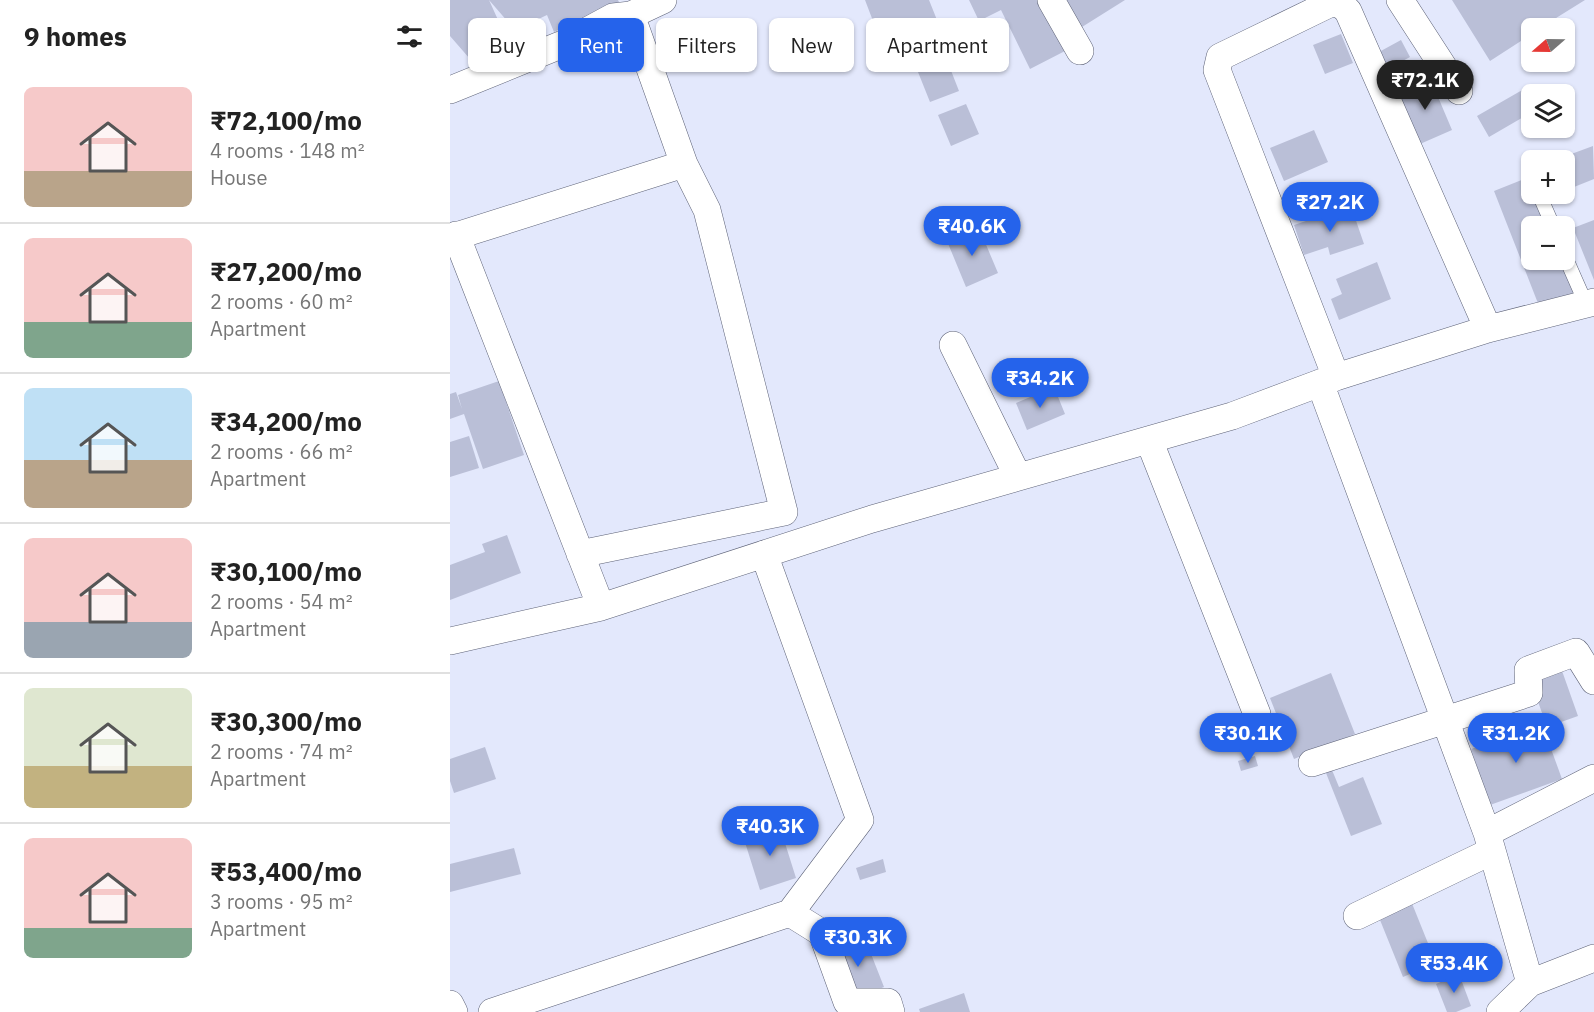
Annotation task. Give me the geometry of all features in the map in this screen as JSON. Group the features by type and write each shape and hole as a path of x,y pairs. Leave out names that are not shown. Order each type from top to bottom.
{"street":[{"path":"450,90 563,44 613,17 631,15 663,0"},
{"path":"1051,0 1080,51"},
{"path":"1400,0 1459,91"},
{"path":"1488,329 1348,11 1339,3 1329,4 1220,57 1217,70 1489,842 1530,983"},
{"path":"580,554 784,512 707,210 684,164 631,15"},
{"path":"601,608 452,231 684,164"},
{"path":"450,642 601,608 872,519 1232,416 1328,380 1488,329 1590,303"},
{"path":"953,345 1018,477"},
{"path":"1149,440 1257,714"},
{"path":"496,1012 790,913 860,820 764,554"},
{"path":"1312,763 1529,693 1528,670 1576,652 1594,681"},
{"path":"1357,916 1489,842 1594,778"},
{"path":"790,913 822,933 847,1002 888,1002 891,1012"},
{"path":"1500,1012 1530,983 1594,958"},
{"path":"450,1004 454,1012"}],"lane":[{"path":"1572,270 1590,303"}],"building":[{"path":"450,0 489,0 497,18 468,18 468,57 450,36"},
{"path":"489,0 618,0 619,2 584,18 558,18 558,30 554,32 547,15 541,18 505,18"},
{"path":"865,0 929,0 936,18 872,18"},
{"path":"969,0 1039,0 1065,51 1030,69 1009,26 1009,18 1005,18 1001,10 985,18 978,18"},
{"path":"1066,0 1125,0 1082,27"},
{"path":"1452,0 1585,0 1556,18 1521,18 1521,41 1490,61"},
{"path":"1341,34 1353,63 1325,74 1313,45"},
{"path":"1401,40 1410,57 1388,69 1379,52"},
{"path":"918,72 952,72 959,91 930,102"},
{"path":"1430,78 1452,130 1420,144 1398,92"},
{"path":"1521,91 1521,118 1489,137 1477,116"},
{"path":"966,104 979,134 951,146 938,115"},
{"path":"1314,130 1328,162 1284,181 1270,148"},
{"path":"1593,146 1594,179 1575,187 1575,153"},
{"path":"1521,180 1521,204 1539,204 1544,216 1521,216 1521,260 1494,191"},
{"path":"1351,206 1364,244 1330,255 1328,247 1304,255 1294,225"},
{"path":"1594,220 1594,280 1575,233 1575,227"},
{"path":"979,228 998,273 966,287 947,241"},
{"path":"1377,262 1391,299 1339,320 1331,299 1342,294 1336,279"},
{"path":"1525,270 1565,270 1577,297 1541,311"},
{"path":"499,381 524,455 483,469 464,414 450,419 450,394 456,392 462,409 458,395"},
{"path":"1054,387 1065,414 1027,430 1016,403"},
{"path":"469,436 479,468 450,477 450,442"},
{"path":"507,535 521,573 450,600 450,565 485,552 482,544"},
{"path":"1561,668 1578,716 1547,727 1530,679"},
{"path":"1331,673 1355,734 1294,759 1270,698"},
{"path":"1542,724 1562,779 1490,805 1471,749"},
{"path":"485,747 496,779 454,793 450,781 450,759"},
{"path":"1255,756 1258,766 1241,771 1238,761"},
{"path":"1332,770 1339,787 1363,777 1382,824 1351,836 1326,773"},
{"path":"779,824 796,878 760,890 743,836"},
{"path":"514,848 521,874 450,892 450,864"},
{"path":"883,859 886,872 860,880 856,868"},
{"path":"1411,901 1436,963 1403,977 1378,915"},
{"path":"864,936 884,987 852,1000 831,950"},
{"path":"1459,974 1471,1006 1456,1012 1447,1012 1436,984"},
{"path":"964,993 970,1012 920,1012 919,1009"}]}
